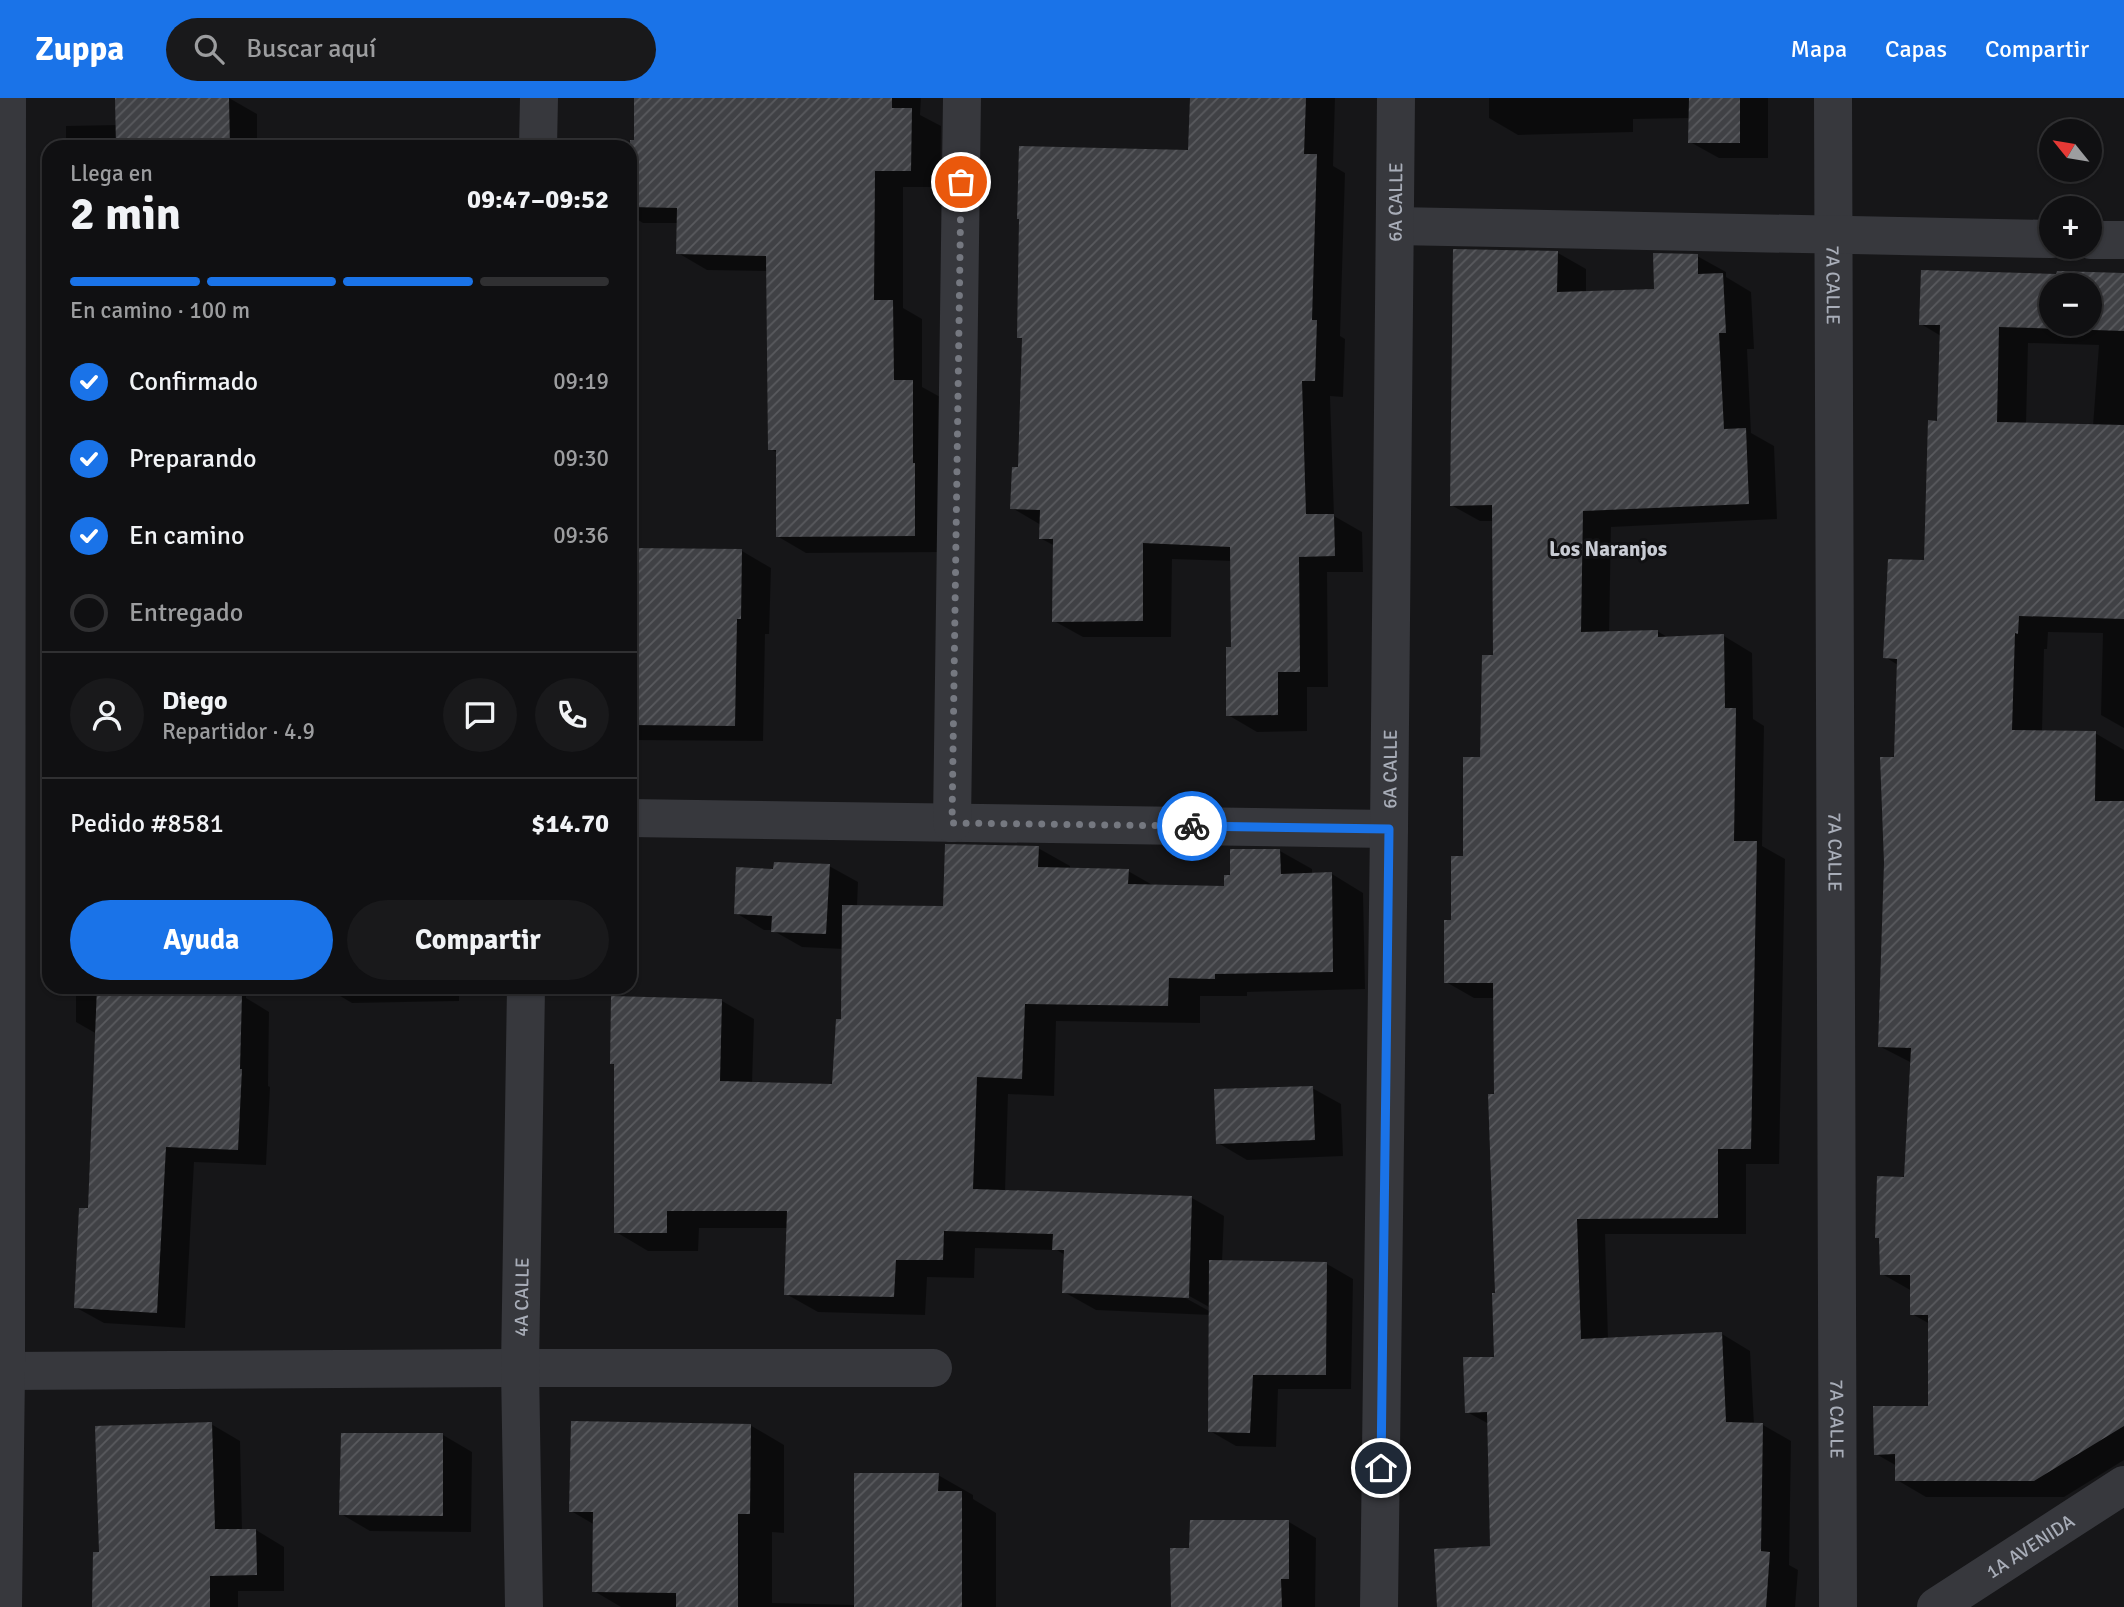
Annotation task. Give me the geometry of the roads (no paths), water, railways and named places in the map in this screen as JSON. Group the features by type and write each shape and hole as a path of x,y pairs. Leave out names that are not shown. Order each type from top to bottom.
{"street":[{"path":"3,1607 6,1371 7,98"},
{"path":"538,98 538,140"},
{"path":"952,823 962,98"},
{"name":"6A CALLE","path":"1379,1607 1396,98"},
{"name":"7A CALLE","path":"1833,98 1838,1607"},
{"path":"1395,226 2039,239"},
{"path":"2102,240 2124,240"},
{"path":"637,818 1389,829"},
{"name":"4A CALLE","path":"524,1607 520,1368 526,994"},
{"path":"6,1371 933,1368"},
{"name":"1A AVENIDA","path":"1936,1607 2124,1485"}],"district":[{"name":"Los Naranjos","path":"1608,549"}]}
